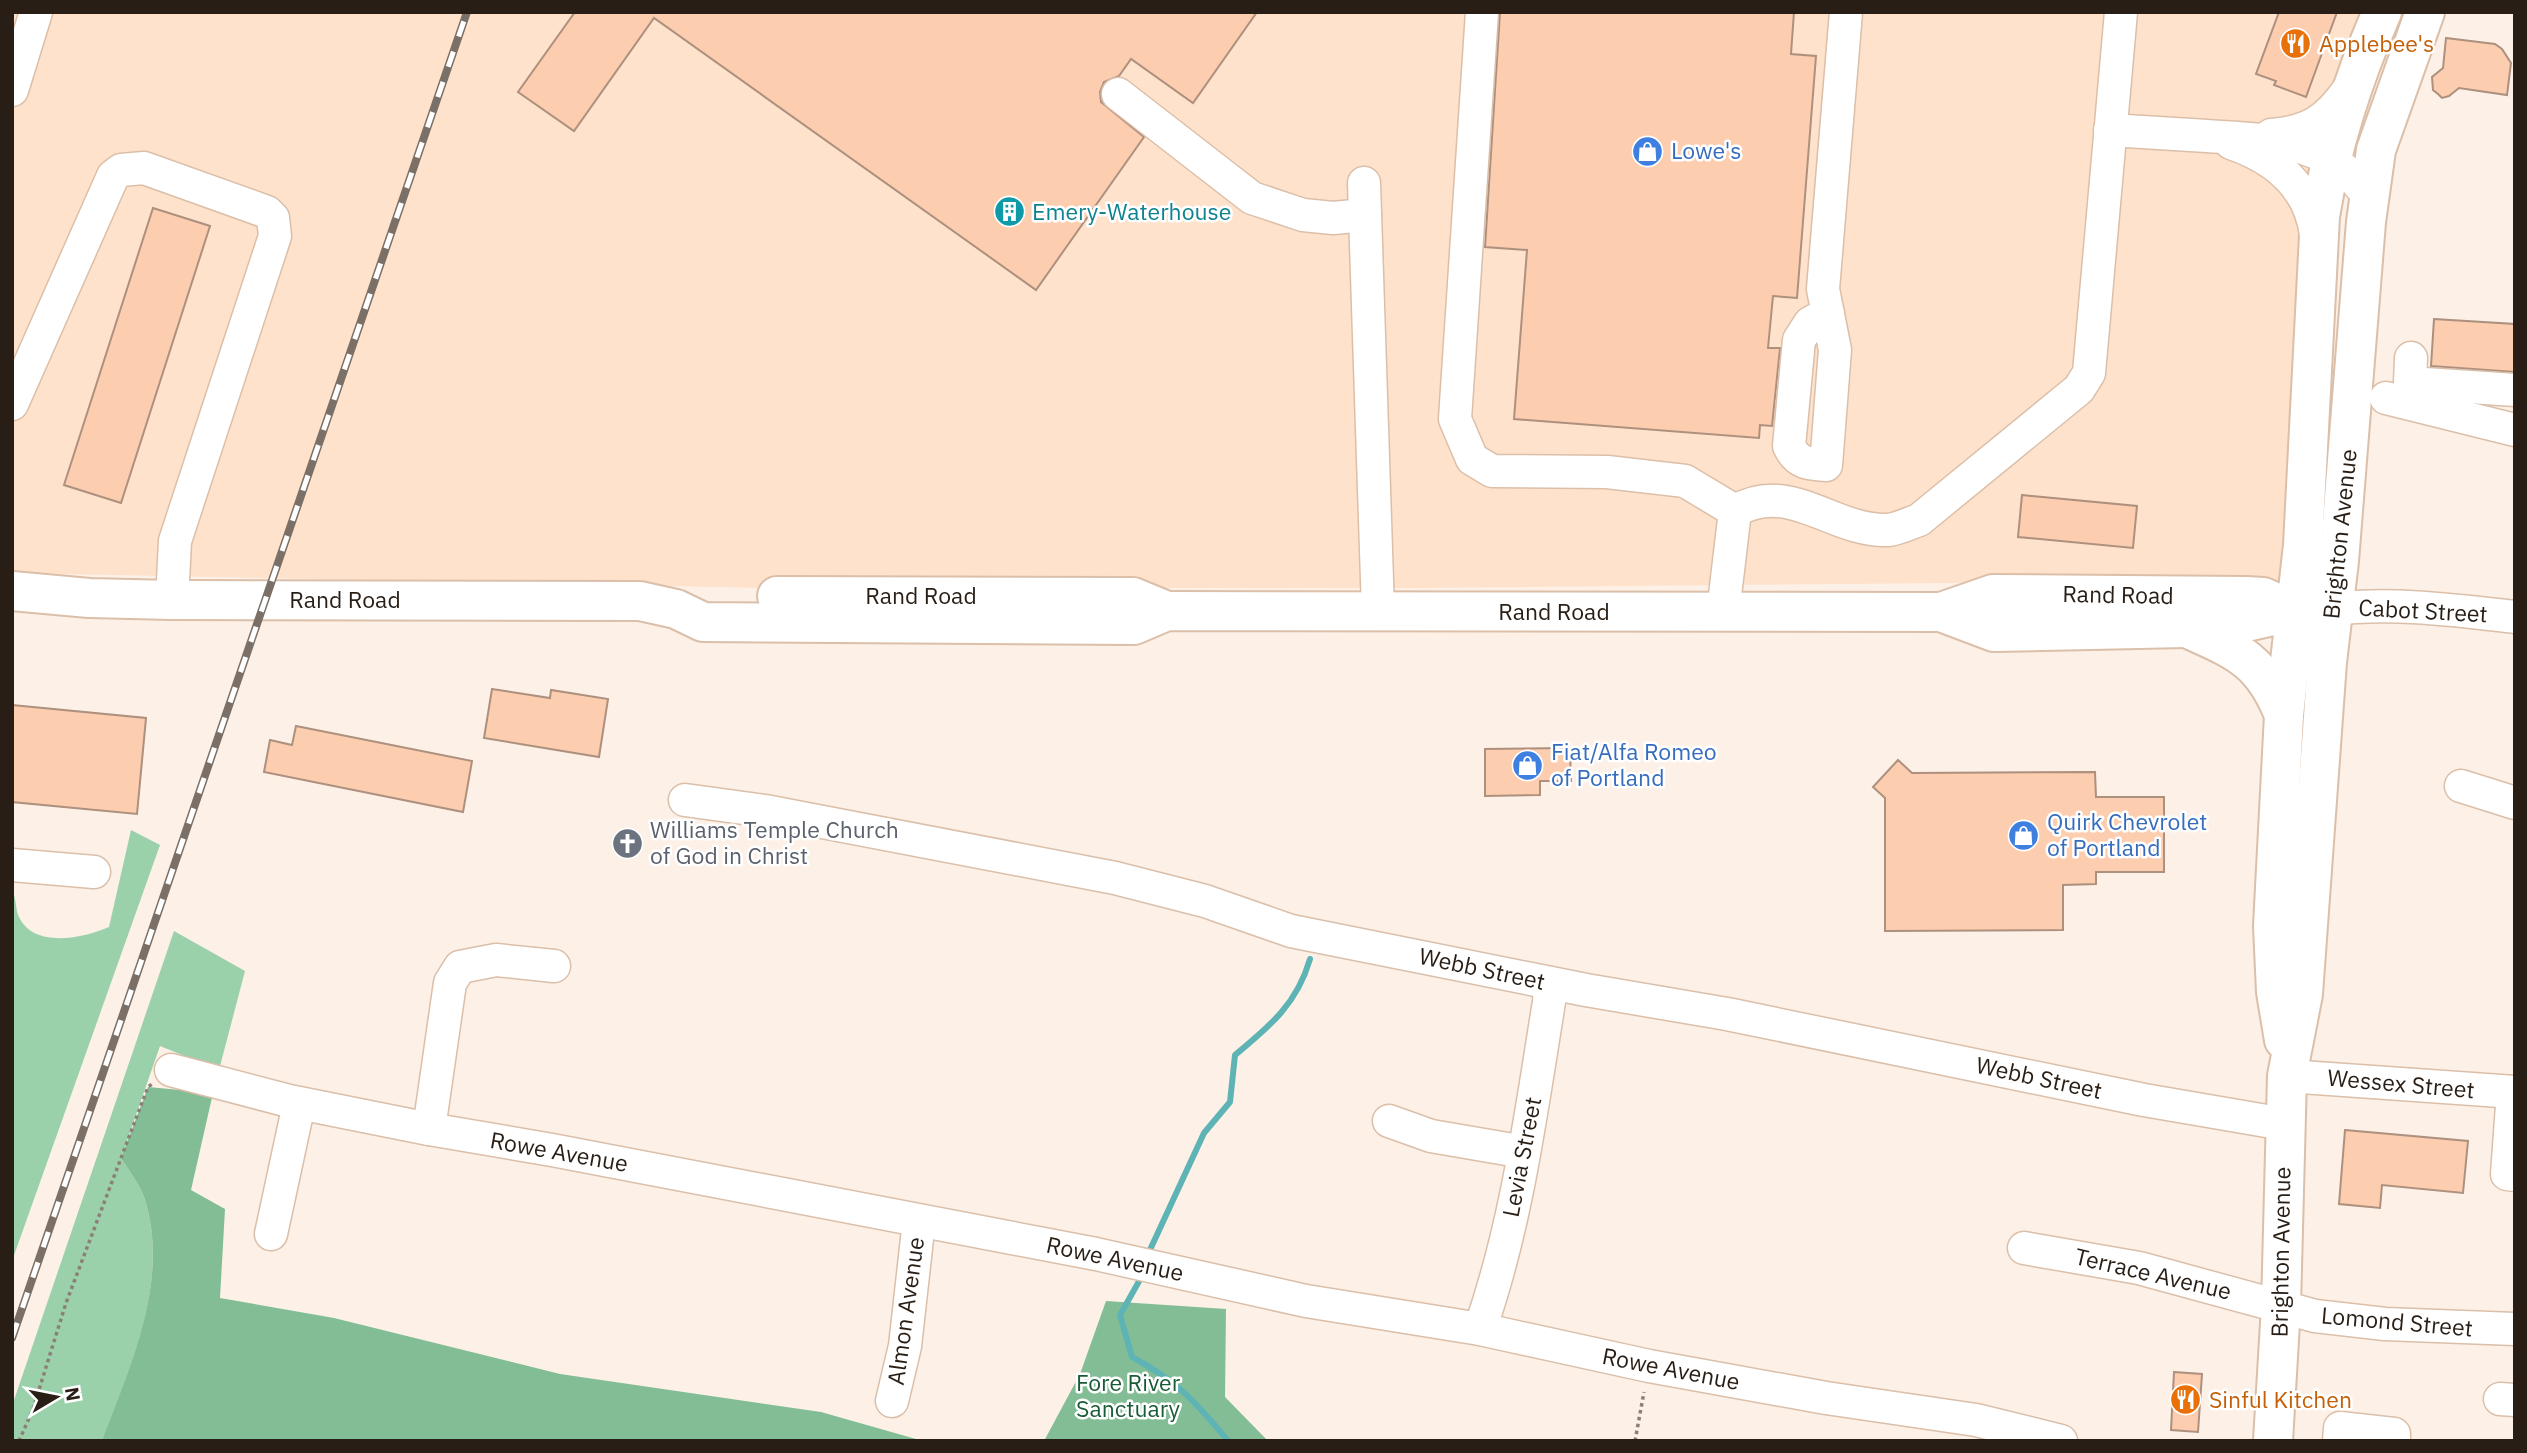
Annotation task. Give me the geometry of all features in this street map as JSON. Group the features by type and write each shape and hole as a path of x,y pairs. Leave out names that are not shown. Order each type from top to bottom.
{"main road":[{"name":"Brighton Avenue","path":"2288,1069 2276,992 2273,926 2284,715 2303,545 2317,242 2329,159 2352,85 2382,12"},
{"name":"Brighton Avenue","path":"2273,1441 2281,1306 2284,1124 2288,1069 2303,994 2332,609 2339,561 2368,197 2376,150 2426,12"},
{"name":"Rand Road","path":"12,591 89,598 172,600 640,601 676,609 700,596 1133,597 1167,611 1941,612 1993,594 2246,596 2263,597 2295,611"},
{"name":"Rand Road","path":"1941,612 1994,632 2186,628 2242,623 2295,611 2332,609"},
{"path":"2186,628 2236,650 2261,670 2274,690 2284,715"}],"street":[{"path":"14,81 36,12"},
{"path":"1482,12 1455,419 1463,442 1472,459 1492,471 1608,472 1685,481 1735,510"},
{"path":"1826,465 1835,350 1823,289 1846,12"},
{"path":"1735,510 1767,498 1816,509 1855,526 1889,530 1919,520 2079,389 2089,373 2121,12"},
{"path":"2110,130 2252,137 2288,134 2310,127 2330,115 2352,85"},
{"path":"1118,94 1252,198 1303,215 1333,218 1366,215"},
{"path":"2209,136 2247,149 2274,166 2296,185 2313,211 2317,242"},
{"path":"2252,137 2309,148 2358,180 2368,197"},
{"path":"12,404 113,176 121,170 144,169 267,212 273,218 275,236 175,541 172,600"},
{"path":"1364,183 1378,611"},
{"path":"2411,358 2410,383 2515,390"},
{"path":"2386,398 2515,430"},
{"path":"1723,612 1735,510"},
{"name":"Cabot Street","path":"2332,609 2360,606 2420,607 2515,617"},
{"path":"2461,786 2515,803"},
{"name":"Webb Street","path":"685,800 765,811 1115,877 1205,901 1291,931 1550,983 1727,1014 2144,1100 2284,1124"},
{"path":"12,865 94,872"},
{"path":"429,1129 450,983 460,967 496,960 554,966"},
{"name":"Levia Street","path":"1480,1329 1495,1286 1524,1152 1550,983"},
{"name":"Wessex Street","path":"2288,1069 2514,1092"},
{"name":"Rowe Avenue","path":"171,1070 299,1104 1096,1254 1306,1301 1480,1329 1649,1366 1826,1398 1930,1412 2048,1439"},
{"path":"2514,1092 2507,1174 2515,1175"},
{"path":"271,1234 299,1104"},
{"path":"1389,1121 1431,1136 1524,1152"},
{"name":"Almon Avenue","path":"892,1401 906,1334 919,1221"},
{"name":"Terrace Avenue","path":"2024,1248 2139,1268 2281,1306"},
{"name":"Lomond Street","path":"2281,1306 2315,1316 2385,1324 2515,1329"},
{"path":"2339,1441 2340,1428 2394,1434 2394,1441"}],"path":[{"path":"19,1441 33,1409 65,1303 148,1087 171,1070"},
{"path":"1635,1441 1649,1366"}],"shaded area":[{"path":"12,12 2361,12 2343,55 2302,215 2281,580 1406,588 766,588 12,573"}],"green space":[{"path":"131,830 160,845 12,1261 12,891 19,917 26,927 36,934 47,937 73,937 109,927"},
{"path":"174,931 245,971 219,1070 160,1046 121,1158 143,1195 151,1230 153,1261 150,1292 135,1353 103,1441 12,1441 12,1406"},
{"path":"148,1087 213,1093 191,1190 225,1209 220,1298 334,1318 560,1374 821,1412 923,1441 102,1441 135,1353 150,1292 153,1261 145,1200 121,1158"},
{"name":"Fore River Sanctuary","path":"1106,1301 1226,1309 1225,1397 1268,1441 1044,1441 1080,1374"}],"building":[{"name":"Emery-Waterhouse","path":"575,12 1257,12 1193,103 1131,59 1119,76 1104,82 1100,92 1101,102 1144,137 1036,290 654,18 574,131 518,92"},
{"name":"Lowe's","path":"1500,12 1794,12 1791,54 1816,56 1797,298 1773,296 1768,348 1780,348 1772,426 1760,425 1759,438 1514,419 1527,250 1485,247"},
{"name":"Applebee's","path":"2279,12 2337,12 2306,97 2274,85 2276,81 2256,74"},
{"path":"2446,38 2495,44 2502,49 2511,63 2507,95 2459,88 2442,98 2433,90 2432,77 2443,68"},
{"path":"153,208 210,226 121,503 64,485"},
{"path":"2434,319 2515,324 2515,372 2431,366"},
{"path":"2022,495 2137,506 2133,548 2018,537"},
{"path":"492,689 550,698 551,690 608,699 599,757 484,738"},
{"path":"12,705 146,718 137,814 12,802"},
{"path":"296,726 472,761 463,812 264,772 270,740 292,745"},
{"name":"Fiat/Alfa Romeo of Portland","path":"1570,748 1571,781 1540,781 1540,795 1485,796 1485,749"},
{"name":"Quirk Chevrolet of Portland","path":"1898,760 1912,773 2095,772 2096,797 2164,797 2164,872 2096,872 2096,884 2063,885 2063,930 1885,931 1885,798 1873,787"},
{"path":"2345,1130 2468,1141 2463,1193 2382,1185 2380,1208 2339,1204"},
{"path":"2174,1372 2202,1374 2198,1432 2171,1430"}],"waterway":[{"path":"1149,1252 1204,1133 1230,1102 1235,1055 1271,1024 1290,1002 1310,959"},
{"path":"1142,1276 1120,1315 1132,1357 1185,1393 1228,1441"}],"railway":[{"path":"12,1338 467,12"}],"place":[{"name":"Applebee's","path":"2296,44"},
{"name":"Lowe's","path":"1648,151"},
{"name":"Emery-Waterhouse","path":"1009,212"},
{"name":"Fiat/Alfa Romeo of Portland","path":"1528,765"},
{"name":"Quirk Chevrolet of Portland","path":"2024,835"},
{"name":"Williams Temple Church of God in Christ","path":"627,843"},
{"name":"Sinful Kitchen","path":"2186,1400"}]}
